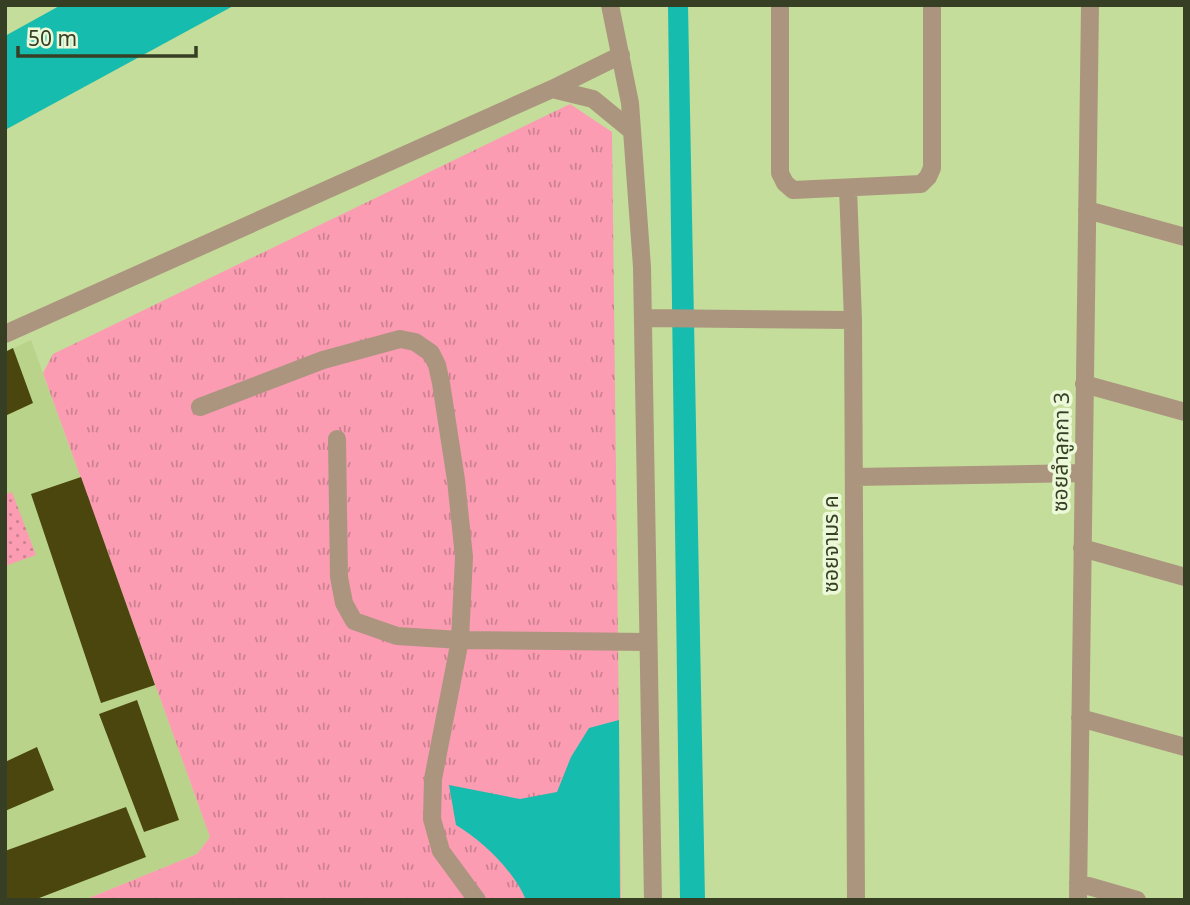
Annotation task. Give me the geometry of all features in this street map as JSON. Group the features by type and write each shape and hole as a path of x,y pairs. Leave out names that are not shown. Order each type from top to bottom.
{"street":[{"path":"610,5 630,103 642,267 653,900"},
{"path":"780,5 780,173 785,183 793,190 921,184 928,177 932,168 933,5"},
{"name":"ซอยลำลูกกา 3","path":"1078,891 1090,5"},
{"path":"5,334 552,89 621,55"},
{"path":"552,89 593,99 632,131"},
{"name":"ซอยจามร ค","path":"848,188 853,320 856,900"},
{"path":"1087,210 1185,237"},
{"path":"643,318 853,320"},
{"path":"200,407 323,360 400,339 415,342 431,353 438,365 464,557 460,640 433,779 432,819 441,851 477,900"},
{"path":"1084,384 1185,412"},
{"path":"337,439 338,577 344,603 354,621 397,636 460,640 648,642"},
{"path":"854,477 1083,473"},
{"path":"1082,548 1185,577"},
{"path":"1080,718 1185,747"},
{"path":"1078,891 1137,900"}],"shaded area":[{"path":"31,340 210,837 197,854 84,900 5,900 5,352"}],"green space":[{"path":"570,104 612,132 621,900 84,900 197,854 210,837 43,373 53,354"},
{"path":"12,492 36,555 5,566 5,495"}],"water":[{"path":"61,5 235,5 5,130 5,36"},
{"path":"668,5 688,5 705,900 680,900"},
{"path":"619,720 620,900 526,900 514,878 497,858 477,839 456,825 449,785 520,799 557,792 571,757 589,728"}],"building":[{"path":"13,348 33,403 5,416 5,352"},
{"path":"81,477 155,685 101,703 31,494"},
{"path":"137,700 179,820 144,832 99,714"},
{"path":"37,747 54,790 5,811 5,762"},
{"path":"126,807 146,857 34,900 5,900 5,851"}]}
